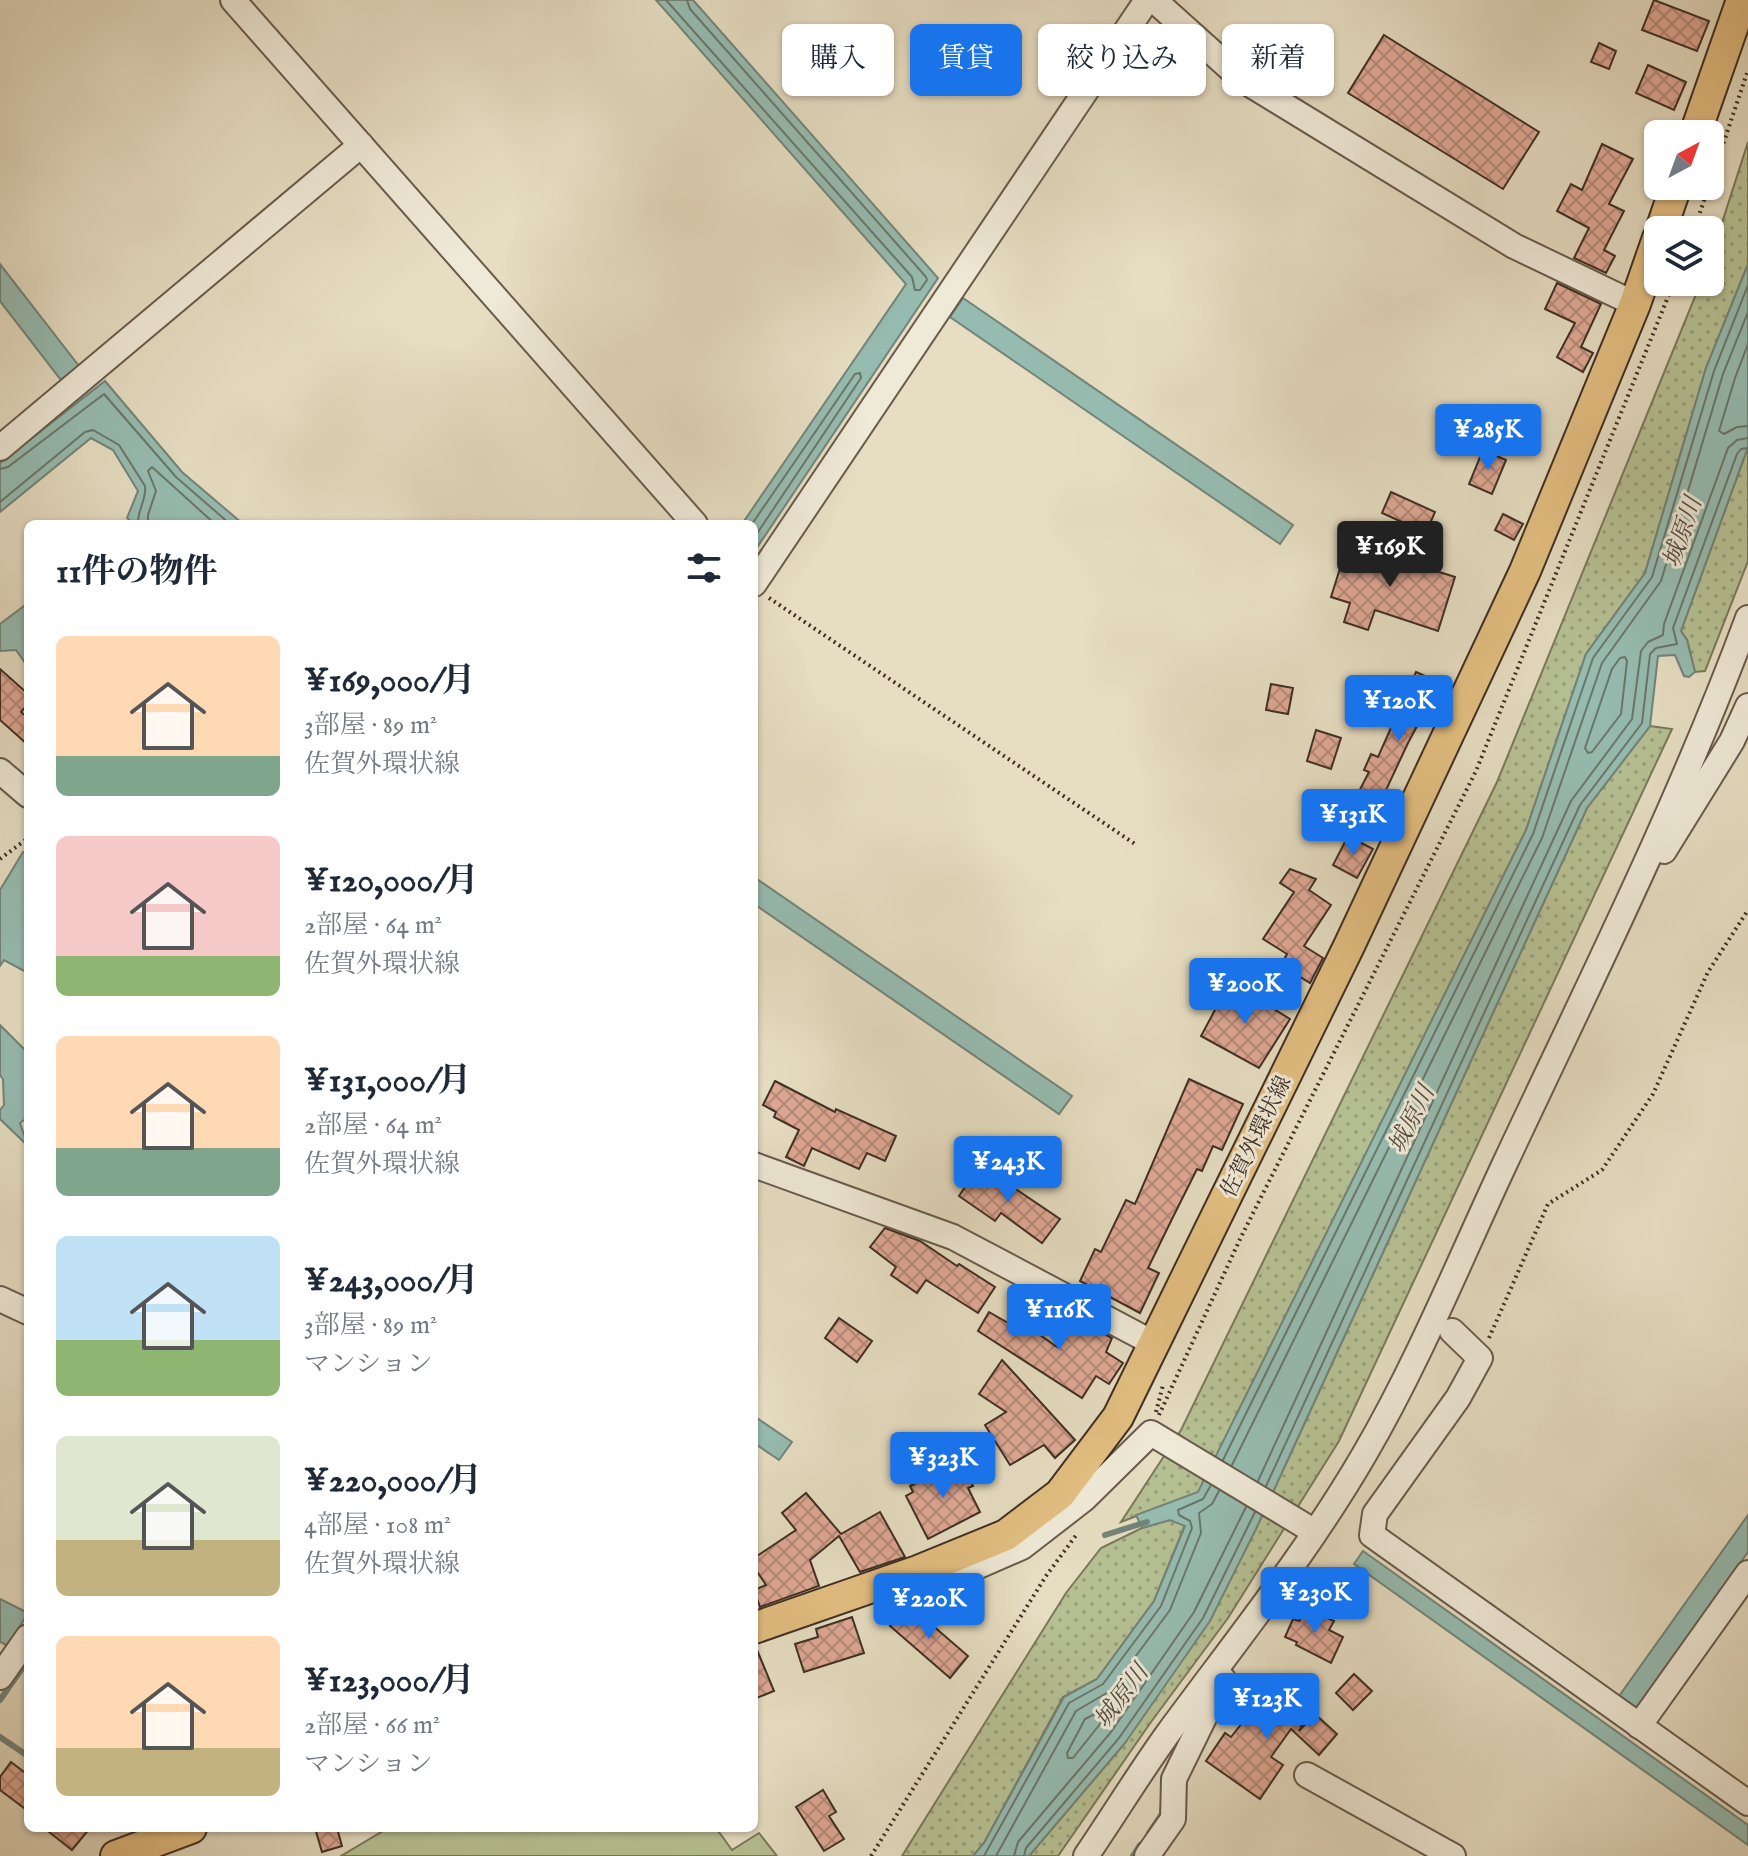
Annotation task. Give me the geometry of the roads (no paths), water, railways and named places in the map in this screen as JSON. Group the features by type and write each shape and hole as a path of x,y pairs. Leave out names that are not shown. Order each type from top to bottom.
{"main road":[{"path":"1700,120 1742,0"},
{"name":"佐賀外環状線","path":"758,1627 918,1571 1006,1535 1060,1494 1118,1417 1349,946 1525,571 1644,278"},
{"path":"116,1856 180,1832"}],"street":[{"path":"233,0 691,520"},
{"path":"761,590 1147,0"},
{"path":"1154,0 1243,80 1514,246 1635,304"},
{"path":"0,448 361,145"},
{"path":"1086,1856 1167,1734 1245,1633 1315,1532 1365,1453 1437,1313 1591,986 1719,697 1748,618"},
{"path":"1635,886 1658,861 1746,714"},
{"path":"0,771 24,792"},
{"path":"758,1166 953,1237 1153,1343"},
{"path":"0,1299 24,1310"},
{"path":"1452,1331 1480,1358 1458,1398 1375,1514 1372,1535 1748,1803"},
{"path":"918,1571 935,1585 1022,1547 1084,1499 1151,1433 1315,1532"},
{"path":"1639,1726 1748,1573"},
{"path":"1147,1856 1173,1819 1174,1779 1245,1633"},
{"path":"0,1677 24,1643"},
{"path":"1307,1775 1453,1856"}],"water":[{"path":"656,0 693,0 938,278 758,546 758,520 745,520 906,284"},
{"path":"0,264 79,366 61,380 0,301"},
{"name":"城原川","path":"1748,264 1748,447 1681,631 1687,640 1695,672 1689,677 1684,676 1675,655 1658,656 1650,726 1587,808 1256,1529 1210,1621 1125,1743 1029,1856 973,1856 984,1843 1064,1697 1097,1679 1154,1601 1185,1526 1170,1520 1142,1528 1136,1515 1198,1492 1526,830 1586,654 1645,573 1706,368"},
{"path":"963,298 1293,525 1280,544 950,317"},
{"path":"105,381 182,472 238,520 129,520 127,518 138,491 113,450 91,438 0,512 0,463"},
{"path":"24,606 24,661 16,650 0,651 0,624"},
{"path":"24,852 24,971 4,960 0,966 0,890"},
{"path":"758,880 1072,1096 1059,1114 758,907"},
{"path":"0,1025 24,1049 24,1120 20,1123 24,1142 0,1119 0,1110 4,1105 3,1079 0,1075"},
{"path":"758,1419 792,1442 779,1460 758,1446"},
{"path":"1748,1515 1748,1552 1635,1711 1617,1699"},
{"path":"1363,1551 1748,1825 1748,1845 1354,1564"},
{"path":"0,1599 24,1611 24,1620 8,1646 0,1642"}],"waterway":[{"path":"1105,1535 1147,1522"},
{"path":"0,1700 24,1666"},
{"path":"0,1737 24,1753"},
{"path":"1149,1833 1163,1808"},
{"path":"1133,1856 1140,1845"}]}
